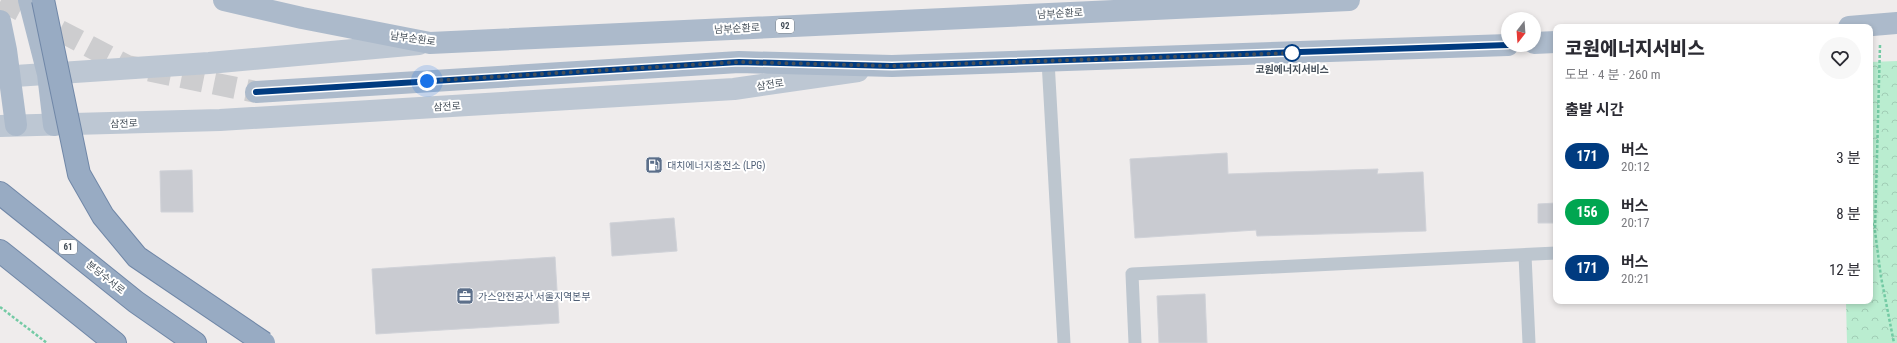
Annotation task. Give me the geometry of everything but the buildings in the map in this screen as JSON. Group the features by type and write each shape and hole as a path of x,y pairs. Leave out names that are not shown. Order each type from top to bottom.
{"highway":[{"path":"43,0 79,174 103,216 137,256 264,343"},
{"name":"분당수서로","path":"0,193 136,302 195,343"},
{"path":"0,251 115,343"}],"main road":[{"path":"29,0 48,74 54,124"},
{"name":"남부순환로","path":"224,0 302,18 430,43 1349,0"},
{"path":"0,21 8,126"},
{"path":"1873,25 1897,23"},
{"path":"1541,43 1553,42"},
{"path":"5,77 209,63 430,43"},
{"path":"256,92 739,62 892,66 1501,45"},
{"name":"삼전로","path":"8,126 220,120 734,89 892,66"}],"lane":[{"path":"1048,61 1064,343"},
{"path":"1135,343 1132,274 1553,253"},
{"path":"1525,255 1529,343"}],"path":[{"path":"1875,231 1880,44"},
{"path":"1873,224 1881,277 1894,343"},
{"path":"0,307 47,343"}],"green space":[{"path":"1897,61 1897,343 1847,343 1846,304 1873,304 1873,62"}],"tunnel":[{"path":"1,0 127,66 256,92"}],"bus line":[{"name":"171","path":"256,92 739,62 892,66 1501,45"}],"place":[{"name":"코원에너지서비스","path":"1292,53"},
{"name":"대치에너지충전소 (LPG)","path":"654,165"},
{"name":"가스안전공사 서울지역본부","path":"465,296"}],"route":[{"path":"427,81 739,62 892,66 1292,53"}]}
